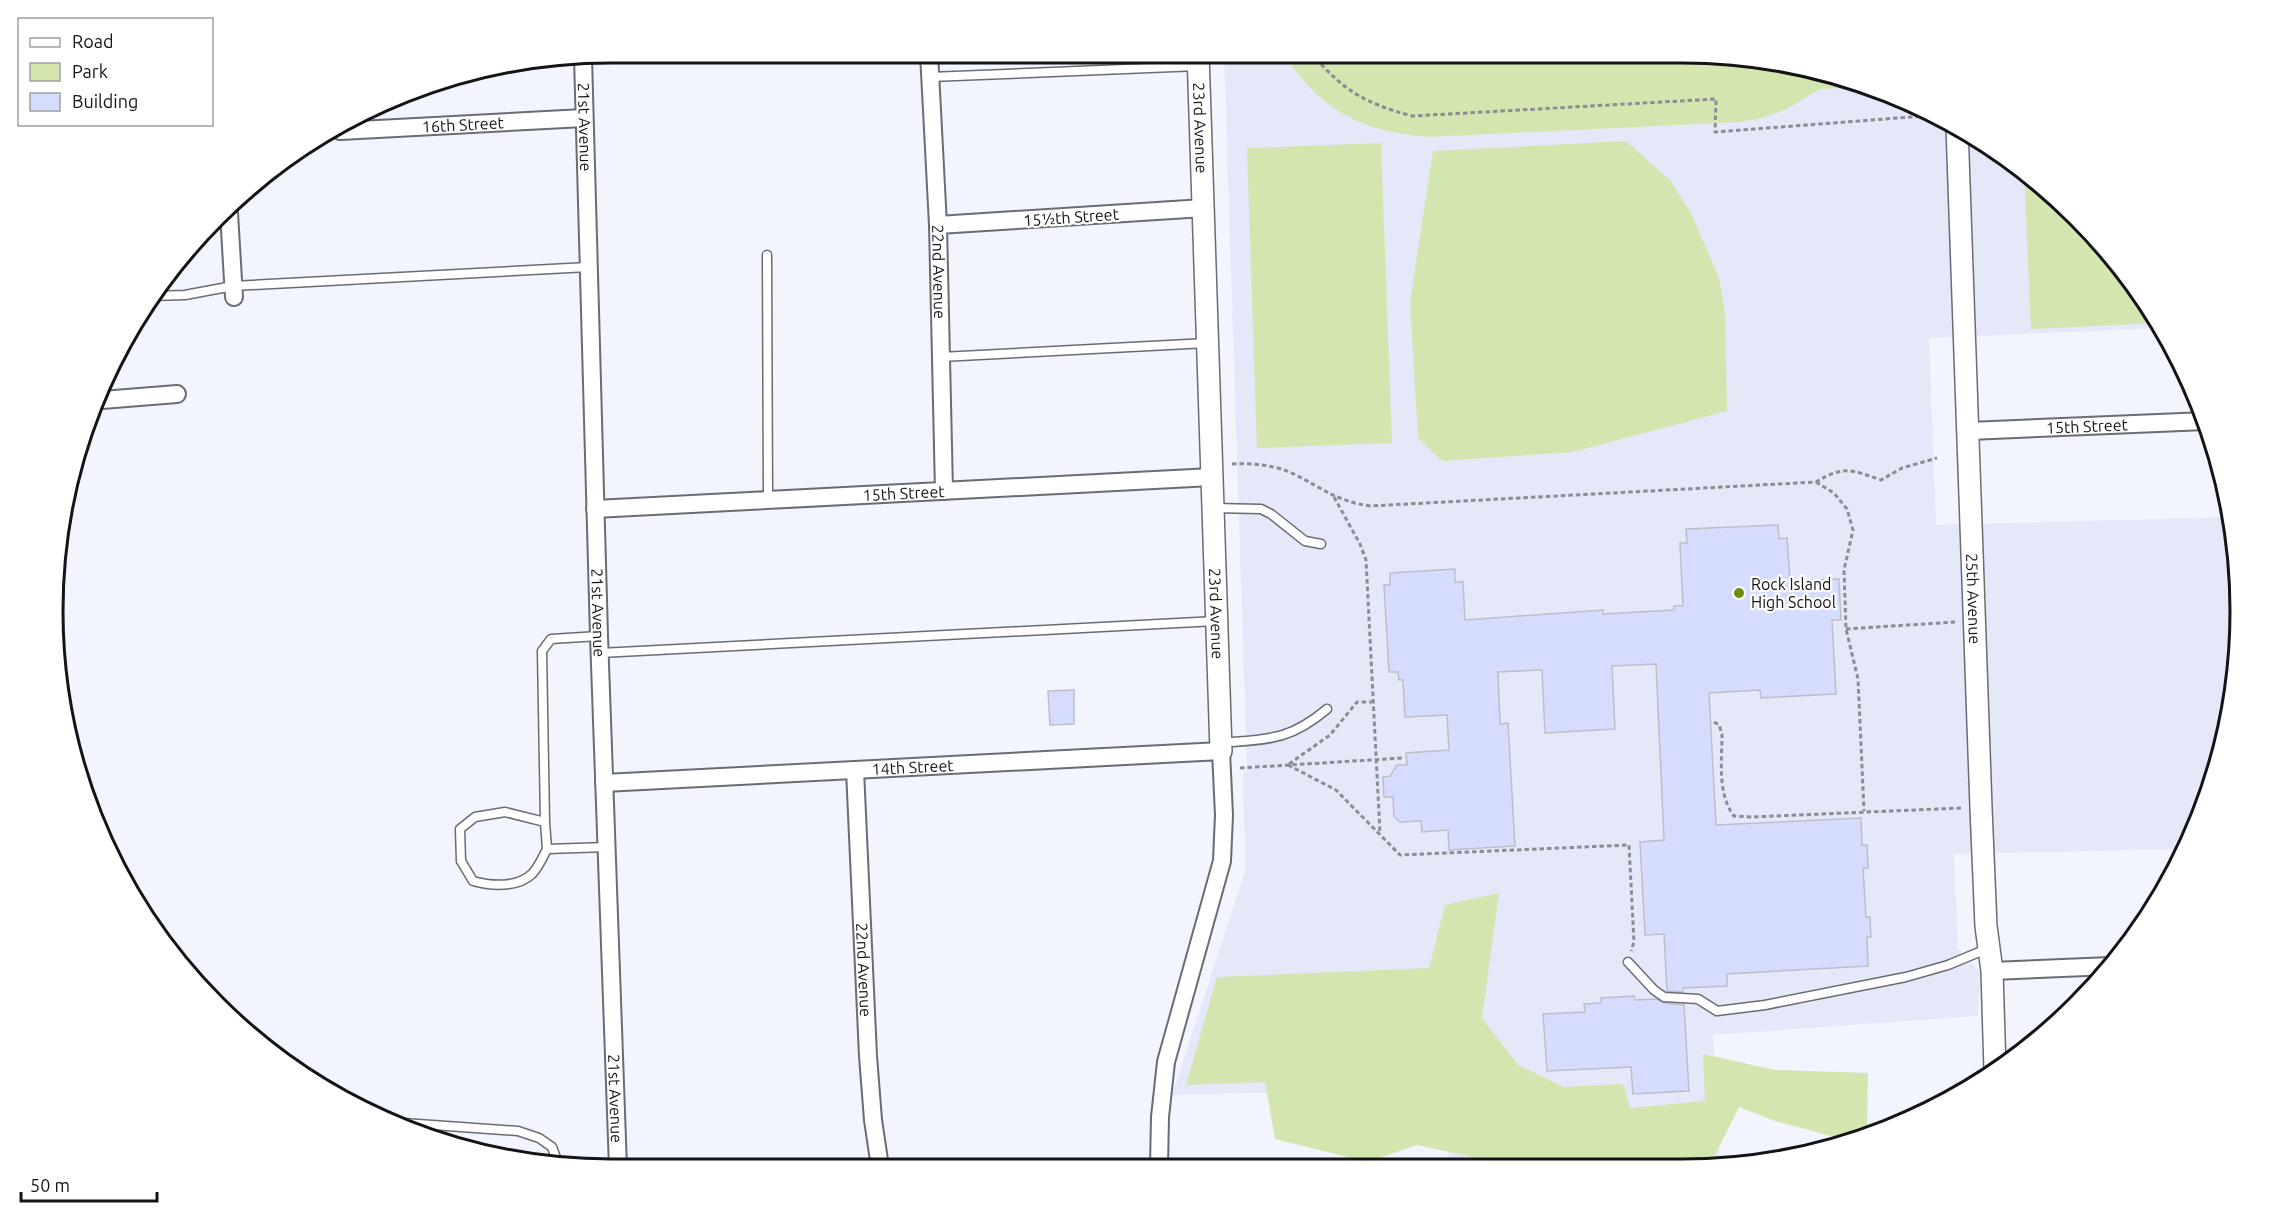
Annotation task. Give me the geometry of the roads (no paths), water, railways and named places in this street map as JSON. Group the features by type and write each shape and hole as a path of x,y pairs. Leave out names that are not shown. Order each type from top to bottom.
{"street":[{"name":"22nd Avenue","path":"929,63 938,225 944,491"},
{"name":"23rd Avenue","path":"1159,1159 1160,1117 1166,1062 1222,861 1224,815 1198,63"},
{"name":"21st Avenue","path":"583,64 599,636 618,1159"},
{"name":"16th Street","path":"348,131 584,118"},
{"name":"25th Avenue","path":"1957,137 1981,808 1986,926 1992,972 1995,1061"},
{"name":"15½th Street","path":"938,225 1204,208"},
{"path":"229,219 234,291"},
{"path":"106,400 177,394"},
{"name":"15th Street","path":"1969,431 2196,421"},
{"name":"15th Street","path":"596,509 1212,477"},
{"name":"14th Street","path":"604,783 1221,747"},
{"name":"22nd Avenue","path":"855,770 868,1056 879,1159"},
{"path":"1992,972 2099,967"}],"lane":[{"path":"930,77 1138,63"},
{"path":"767,255 768,500"},
{"path":"163,296 588,267"},
{"path":"941,357 1208,342"},
{"path":"1213,508 1261,509 1271,514 1305,541 1321,544"},
{"path":"600,653 1217,621"},
{"path":"545,822 505,812 476,817 460,829 461,861 473,881 509,885 532,875 547,849 542,651 552,639 599,636"},
{"path":"1221,747 1281,738 1310,723 1327,709"},
{"path":"547,849 607,847"},
{"path":"1628,962 1654,990 1664,997 1698,999 1717,1011 1765,1005 1906,977 1948,965 1989,948"},
{"path":"420,1124 518,1131 539,1138 552,1148 555,1156"}],"place":[{"name":"Rock Island High School","path":"1739,593"}]}
